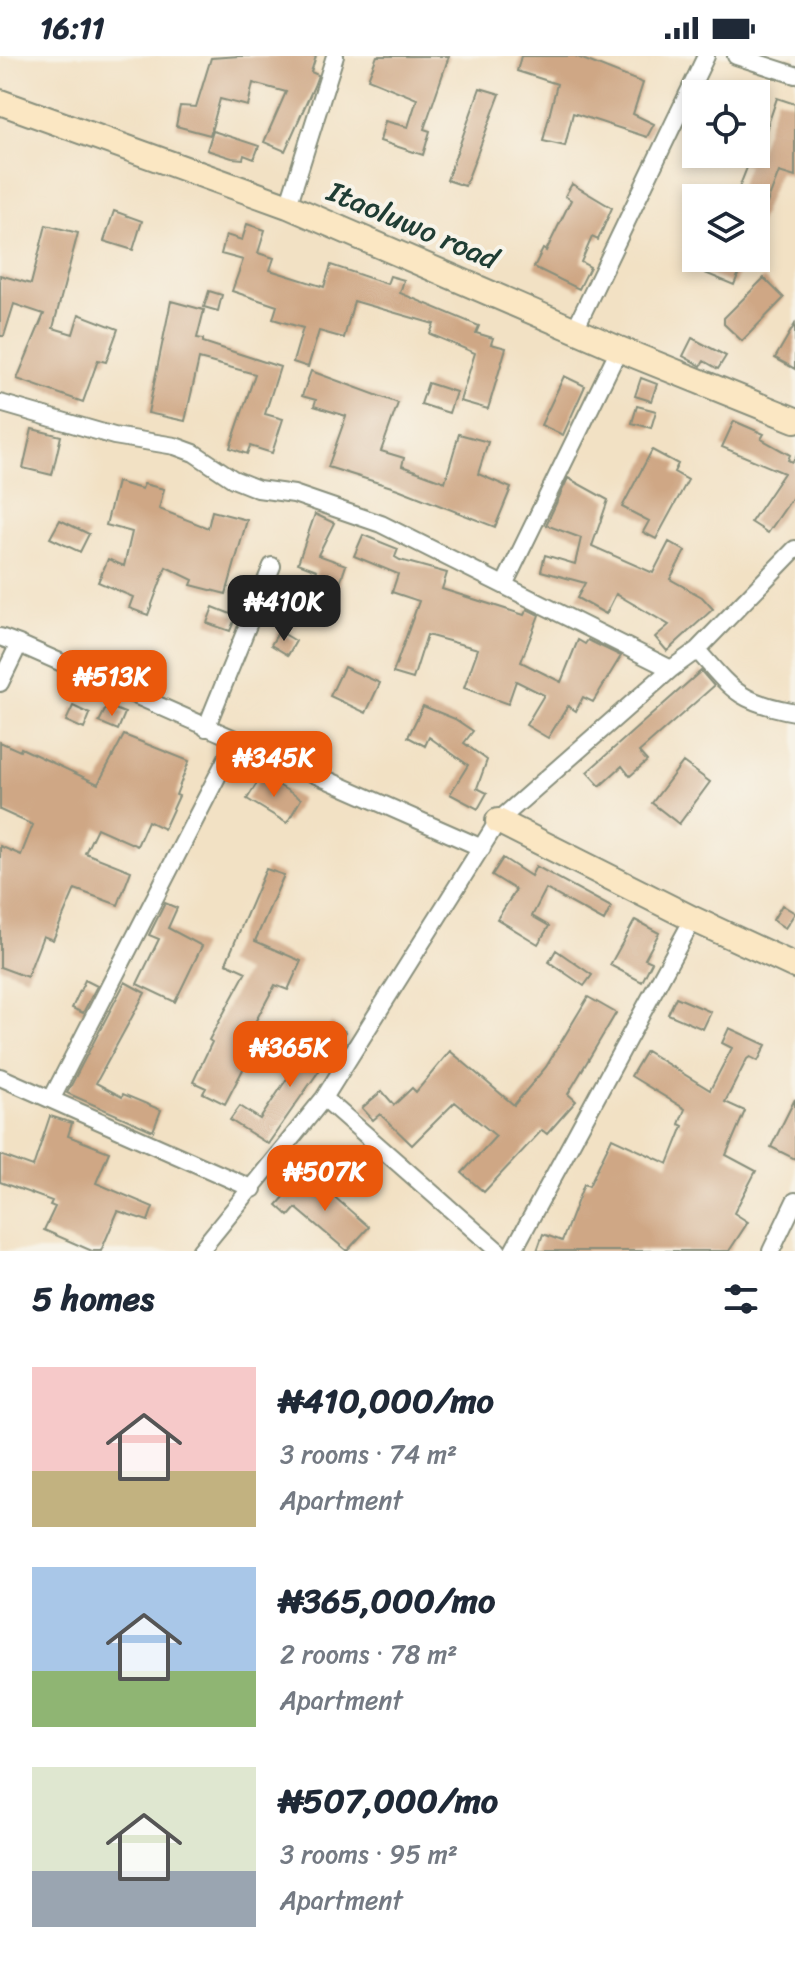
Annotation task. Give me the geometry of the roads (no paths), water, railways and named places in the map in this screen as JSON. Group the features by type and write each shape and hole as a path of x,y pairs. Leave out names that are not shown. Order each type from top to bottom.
{"street":[{"path":"288,206 335,56"},
{"path":"575,329 706,56"},
{"path":"736,56 795,75"},
{"name":"Itaoluwo road","path":"0,102 288,206 619,349 795,420"},
{"path":"505,583 619,349"},
{"path":"0,403 114,436 194,453 233,479 258,489 307,498 381,524 505,583 671,669"},
{"path":"200,1251 324,1098 498,821 671,669 697,650 795,549"},
{"path":"206,728 272,566"},
{"path":"0,637 482,848"},
{"path":"0,683 19,644"},
{"path":"697,650 735,693 761,706 795,712"},
{"path":"52,1098 236,740"},
{"path":"498,821 693,919 795,966"},
{"path":"513,1251 693,919"},
{"path":"0,1077 253,1189"},
{"path":"324,1098 498,1251"},
{"path":"771,1251 795,1201"}]}
